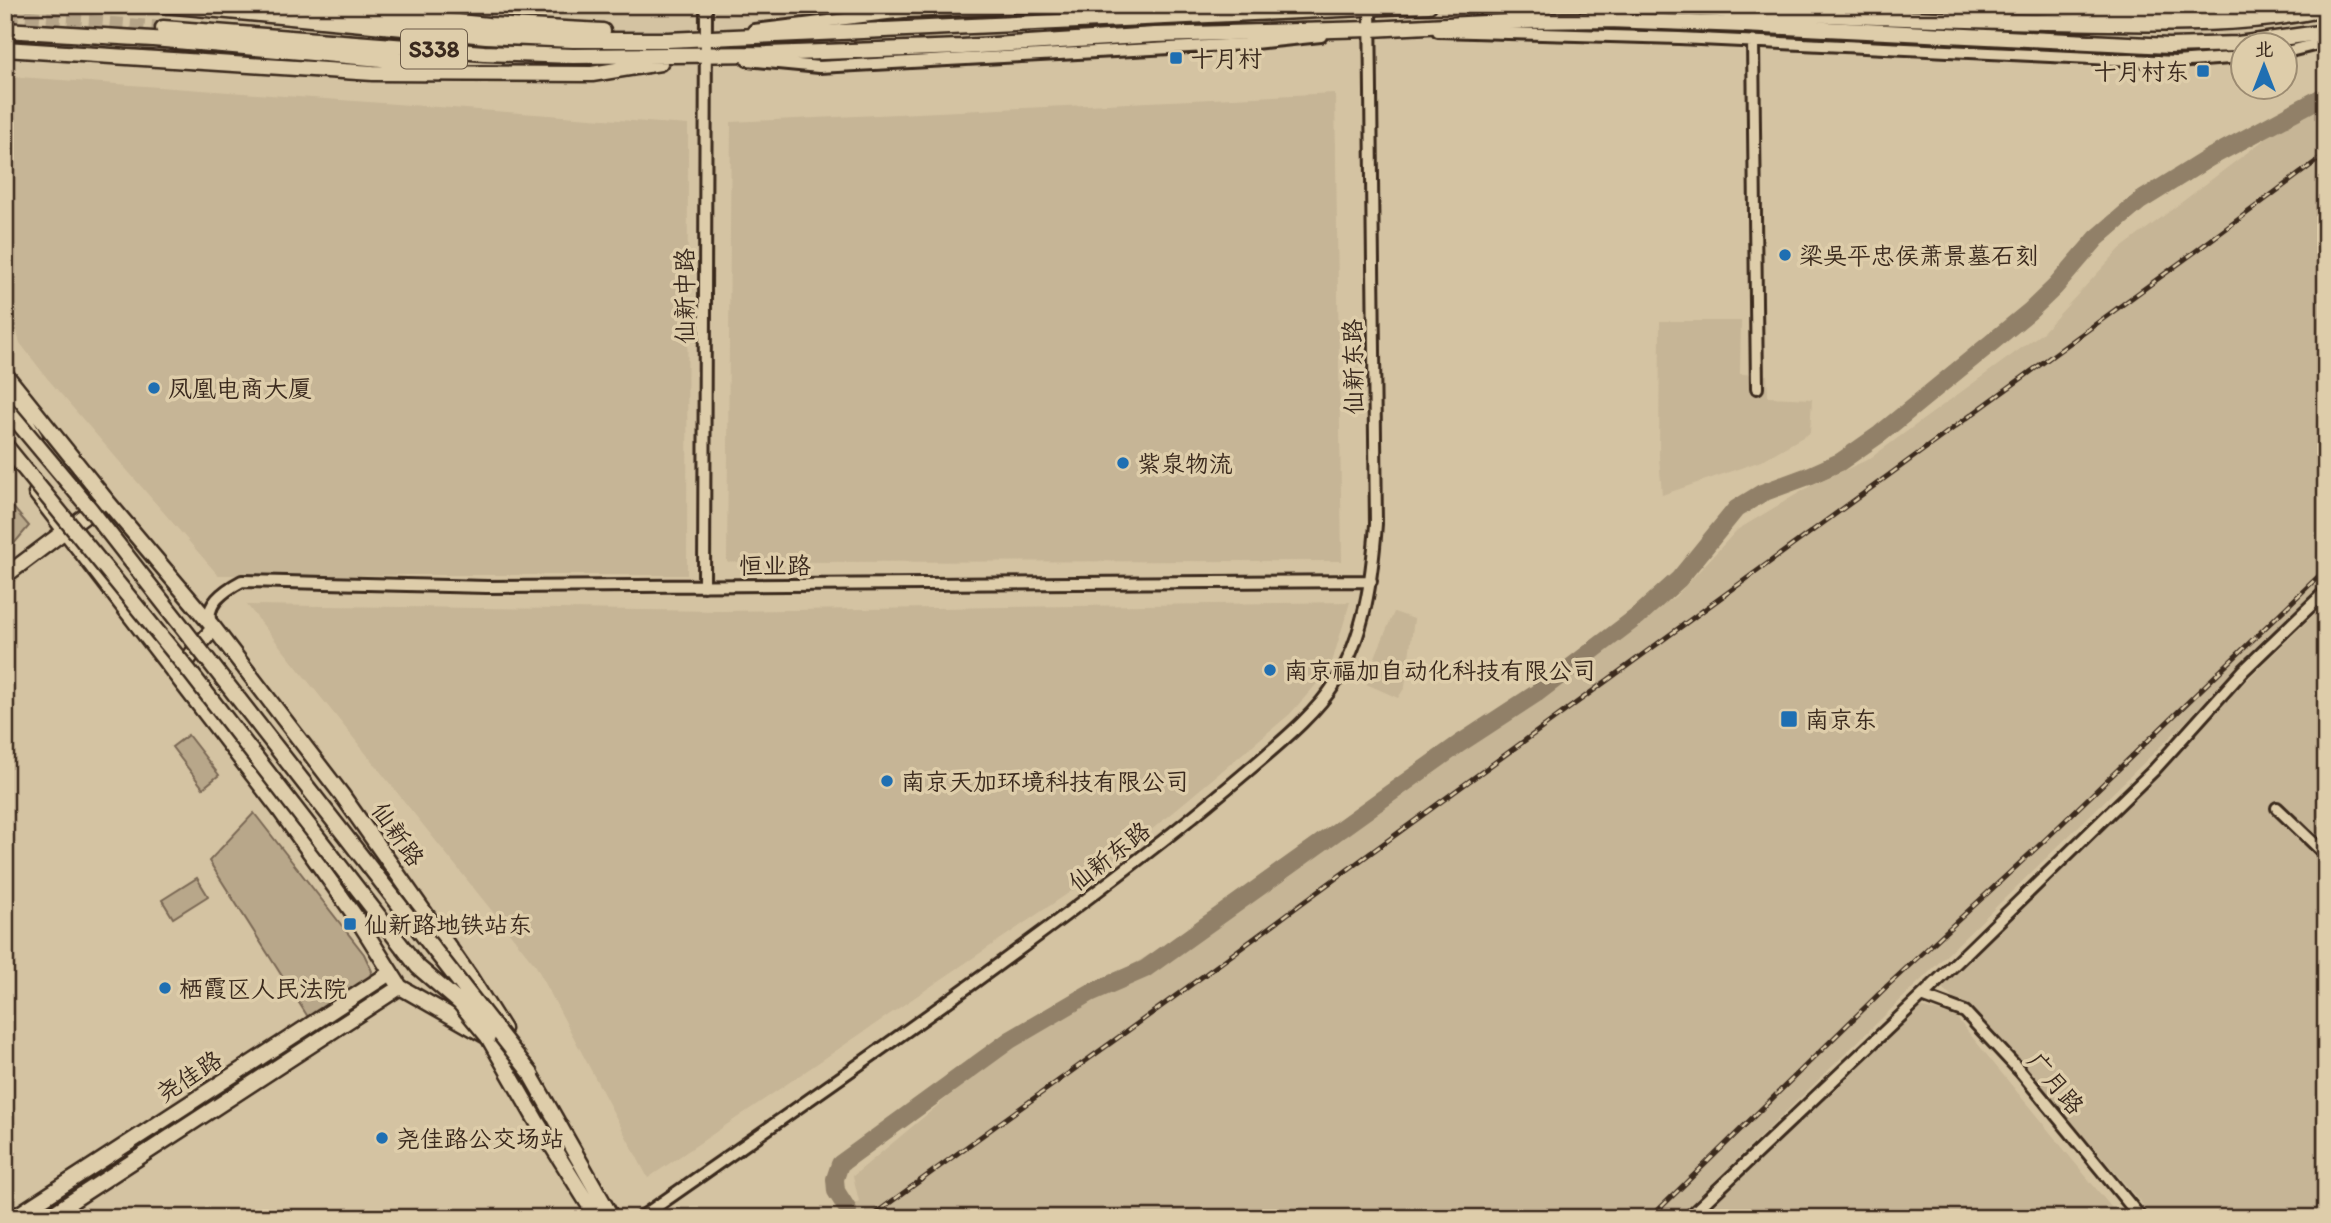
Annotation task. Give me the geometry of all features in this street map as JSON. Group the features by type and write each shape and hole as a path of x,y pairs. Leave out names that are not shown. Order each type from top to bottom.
{"main road":[{"name":"S338","path":"165,5 486,36 573,40 706,38 1429,5"},
{"path":"292,5 488,25 706,38"},
{"path":"1627,5 1959,20 2192,24 2238,22 2326,9"},
{"name":"S338","path":"163,27 484,53 573,56 706,56 962,47 1155,35 1371,29 1452,23 1608,20 2169,46 2238,44 2326,32"},
{"path":"5,30 153,39 438,64 508,73"},
{"path":"5,38 108,43 508,73"},
{"path":"5,49 373,73 592,74 706,56"},
{"name":"仙新路","path":"5,374 214,628 342,795 470,977 532,1075 612,1218"},
{"path":"5,386 46,456"},
{"name":"仙新路","path":"5,407 532,1075"},
{"path":"5,445 190,672 418,967 460,1003 488,1037 597,1218"},
{"path":"5,454 279,809 358,920 400,987 488,1037"},
{"path":"5,576 106,500"},
{"path":"181,685 179,672 214,628"},
{"name":"尧佳路","path":"13,1218 390,973"},
{"name":"尧佳路","path":"46,1218 63,1213 400,987"}],"street":[{"name":"仙新中路","path":"704,586 706,5"},
{"path":"706,38 792,24 904,12 1096,5"},
{"path":"1306,5 1392,5"},
{"path":"1948,5 2096,12 2204,12 2296,5"},
{"name":"仙新东路","path":"640,1218 855,1068 1092,896 1195,816 1297,729 1336,682 1354,646 1371,581 1376,524 1371,7"},
{"path":"1371,29 1753,42 2175,62 2230,58"},
{"path":"1753,42 1757,388"},
{"path":"2300,48 2326,42"},
{"name":"恒业路","path":"214,628 209,619 211,606 220,596 242,581 487,587 1371,581"},
{"path":"1688,1218 1922,996 2154,770 2244,670 2326,591"},
{"path":"2277,808 2326,855"},
{"name":"广月路","path":"1922,996 1965,1013 2020,1071 2141,1218"}],"shaded area":[{"path":"5,76 688,125 687,575 218,575 47,378 20,343 11,313 5,315"},
{"name":"紫泉物流","path":"1335,93 1342,561 727,562 731,122"},
{"path":"2326,100 2326,585 1677,1218 832,1218 859,1201 853,1176 1033,1026 1293,866 1676,596 1737,530 1812,485 1869,459 2042,333 2120,249 2294,117"},
{"path":"1660,321 1741,321 1740,374 1767,375 1768,397 1812,399 1810,433 1761,461 1662,495 1659,457"},
{"path":"5,498 29,526 6,553 5,552"},
{"path":"1350,602 1330,669 1290,714 1107,867 648,1178 536,966 247,605 724,611"},
{"path":"2326,603 2326,1218 2154,1218 2037,1081 1937,983"},
{"path":"1394,612 1414,619 1405,687 1398,698 1364,683"},
{"path":"188,735 219,775 203,788 172,747"},
{"path":"254,813 364,954 372,971 367,982 308,1017 209,861"},
{"path":"197,878 208,896 173,918 162,900"},
{"path":"1919,1007 1955,1016 2120,1218 1691,1218 1758,1153"}],"waterway":[{"path":"848,1210 836,1191 835,1179 840,1164 1010,1040 1090,993 1145,969 1459,744 1537,693 1638,616 1679,579 1736,509 1762,493 1840,462 1880,434 2030,311 2055,287 2097,238 2140,201 2209,158 2326,95"}],"tunnel":[{"path":"5,15 163,28"}],"railway":[{"path":"869,1218 2326,154"},
{"path":"1650,1218 1887,986 2046,839 2326,569"}],"place":[{"name":"十月村","path":"1176,58"},
{"name":"十月村东","path":"2203,71"},
{"name":"梁吴平忠侯萧景墓石刻","path":"1785,255"},
{"name":"凤凰电商大厦","path":"154,388"},
{"name":"紫泉物流","path":"1123,463"},
{"name":"南京福加自动化科技有限公司","path":"1270,670"},
{"name":"南京东","path":"1789,719"},
{"name":"南京天加环境科技有限公司","path":"887,781"},
{"name":"仙新路地铁站东","path":"350,924"},
{"name":"栖霞区人民法院","path":"165,988"},
{"name":"尧佳路公交场站","path":"382,1138"}]}
